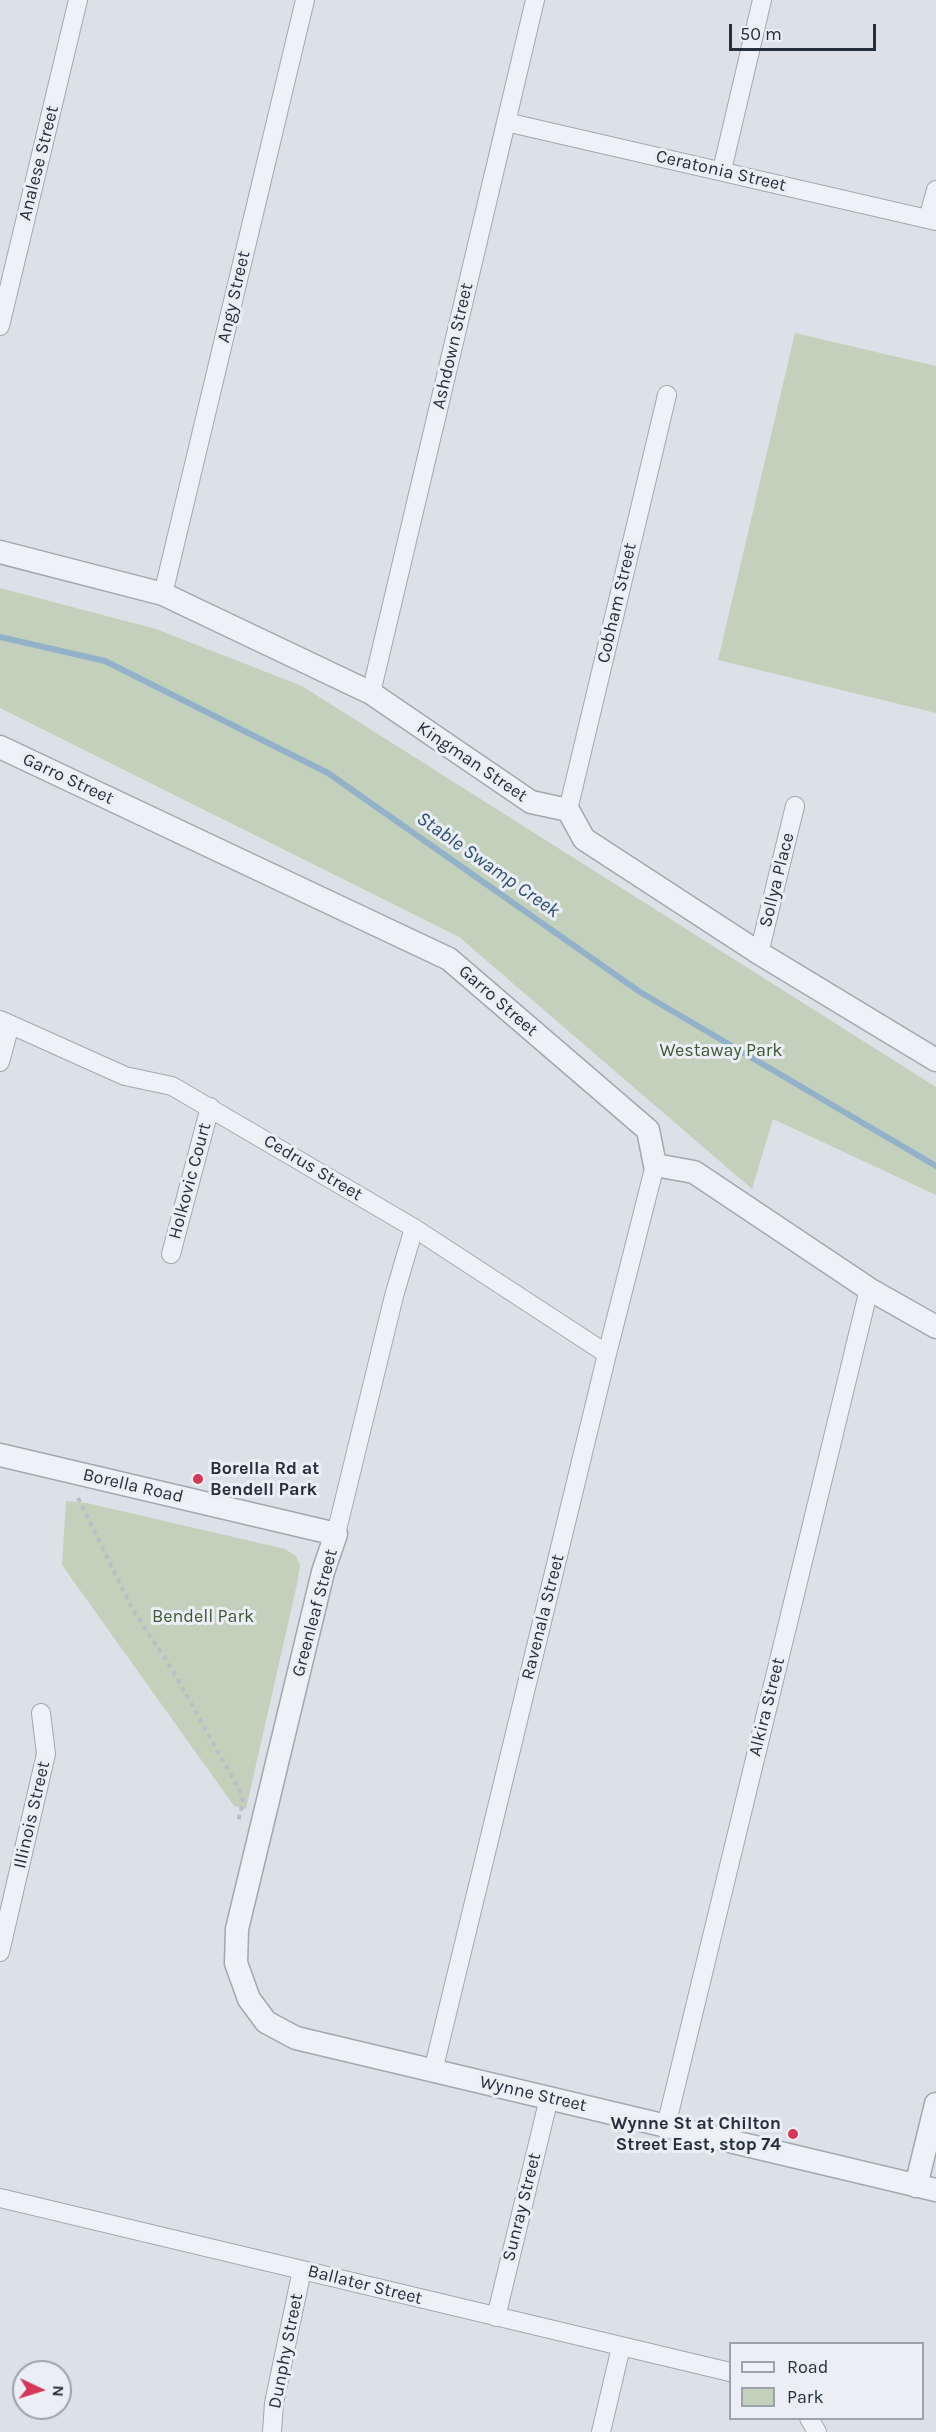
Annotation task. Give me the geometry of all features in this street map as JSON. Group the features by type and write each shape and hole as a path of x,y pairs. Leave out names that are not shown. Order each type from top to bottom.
{"street":[{"name":"Analese Street","path":"0,326 78,0"},
{"name":"Angy Street","path":"163,594 304,0"},
{"name":"Ashdown Street","path":"371,693 535,0"},
{"path":"722,170 762,0"},
{"name":"Ceratonia Street","path":"506,122 932,220"},
{"path":"932,220 936,190"},
{"name":"Cobham Street","path":"568,810 667,395"},
{"name":"Kingman Street","path":"0,552 163,594 371,693 531,802 568,810"},
{"name":"Garro Street","path":"0,747 449,959 648,1130 655,1165"},
{"name":"Sollya Place","path":"759,953 795,806"},
{"path":"568,810 584,839 759,953 936,1060"},
{"path":"0,1062 5,1022"},
{"name":"Cedrus Street","path":"5,1022 125,1076 172,1086 414,1228 607,1354"},
{"name":"Holkovic Court","path":"171,1254 210,1107"},
{"path":"655,1165 694,1172 868,1288 936,1327"},
{"name":"Ravenala Street","path":"433,2071 655,1165"},
{"name":"Greenleaf Street","path":"249,1999 236,1963 237,1929 323,1572 336,1534 394,1296 414,1228"},
{"name":"Alkira Street","path":"666,2126 868,1288"},
{"name":"Borella Road","path":"0,1455 336,1534"},
{"name":"Illinois Street","path":"0,1952 46,1754 41,1713"},
{"name":"Wynne Street","path":"249,1999 266,2022 296,2038 926,2188"},
{"name":"Sunray Street","path":"496,2317 549,2098"},
{"path":"926,2188 936,2104"},
{"name":"Ballater Street","path":"0,2198 729,2372"},
{"name":"Dunphy Street","path":"272,2432 274,2403 302,2270"},
{"path":"601,2432 621,2346"}],"path":[{"path":"78,1498 132,1608 173,1671 241,1793 243,1802 238,1822"}],"green space":[{"path":"795,333 936,366 936,713 718,660"},
{"name":"Westaway Park","path":"0,588 156,629 302,686 936,1087 936,1195 773,1119 752,1189 459,937 0,708"},
{"name":"Bendell Park","path":"66,1501 87,1503 285,1549 296,1556 300,1565 297,1584 246,1809 234,1806 62,1565"}],"waterway":[{"name":"Stable Swamp Creek","path":"0,637 105,661 328,773 640,992 936,1166"}],"place":[{"name":"Borella Rd at Bendell Park","path":"198,1479"},
{"name":"Wynne St at Chilton Street East, stop 74","path":"793,2134"}]}
